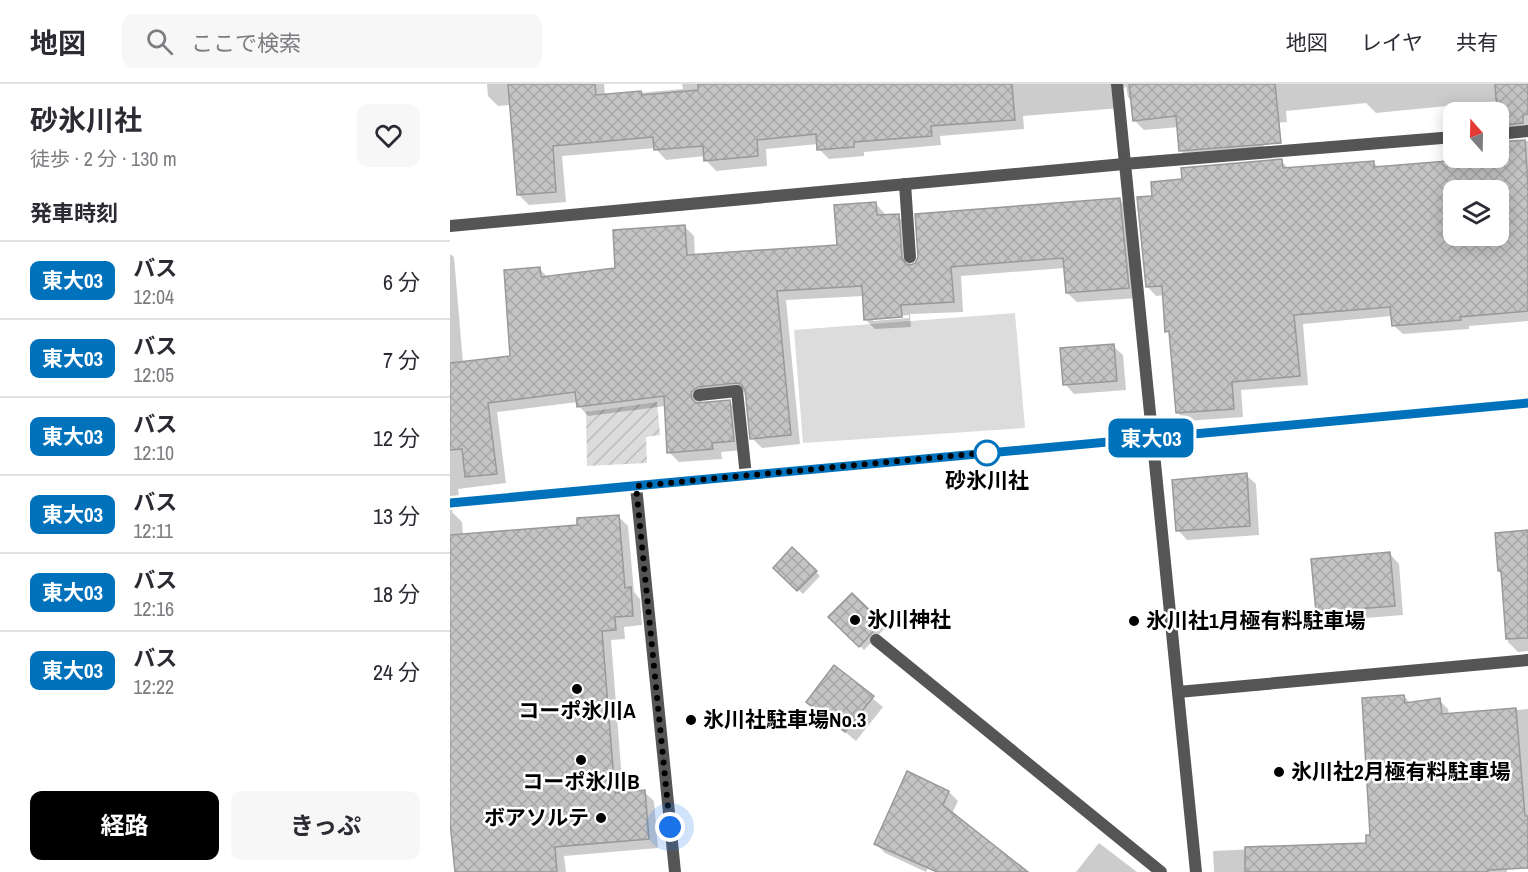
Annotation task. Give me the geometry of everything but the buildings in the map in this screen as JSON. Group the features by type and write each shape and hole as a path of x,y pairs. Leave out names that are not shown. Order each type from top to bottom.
{"street":[{"path":"1117,84 1196,872"},
{"path":"1509,133 1528,131"},
{"path":"450,226 1124,164 1443,138"},
{"path":"905,184 910,257"},
{"path":"699,394 737,391 746,476"},
{"path":"450,503 1528,403"},
{"path":"636,486 675,872"},
{"path":"876,640 1161,872"},
{"path":"1178,692 1528,660"}],"shaded area":[{"path":"1015,313 1025,428 803,443 794,330"},
{"path":"657,402 660,435 646,437 647,463 587,466 586,412"}],"bus line":[{"name":"東大03","path":"450,503 1528,403"}],"place":[{"name":"砂氷川社","path":"987,453"},
{"name":"氷川神社","path":"855,620"},
{"name":"氷川社1月極有料駐車場","path":"1134,621"},
{"name":"コーポ氷川A","path":"577,689"},
{"name":"氷川社駐車場No.3","path":"691,720"},
{"name":"コーポ氷川B","path":"581,760"},
{"name":"氷川社2月極有料駐車場","path":"1279,772"},
{"name":"ボアソルテ","path":"601,818"}],"route":[{"path":"670,827 636,486 994,452 987,453"}]}
